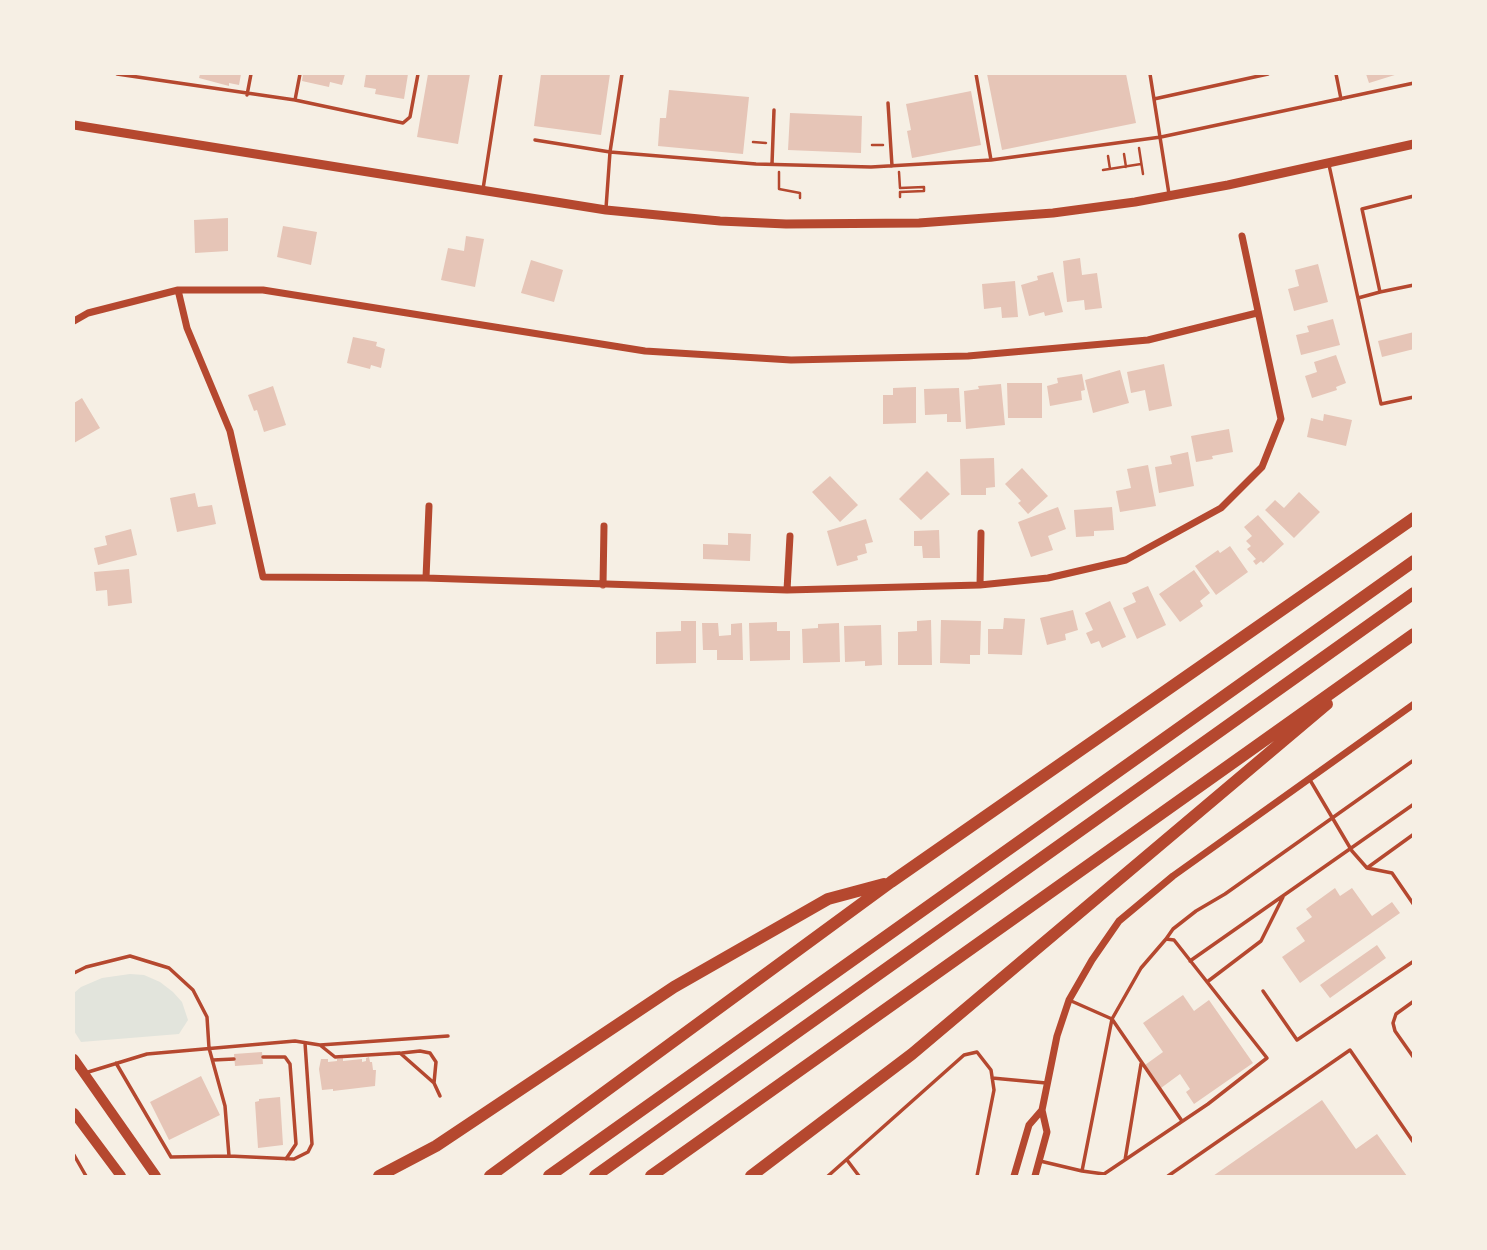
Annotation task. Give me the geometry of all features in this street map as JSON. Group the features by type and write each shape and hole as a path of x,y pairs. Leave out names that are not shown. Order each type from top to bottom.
{"highway":[{"path":"490,1177 891,882 1413,518"},
{"path":"549,1177 1413,561"},
{"path":"595,1177 1413,593"},
{"path":"651,1177 1413,634"},
{"path":"751,1177 912,1054 1401,643"},
{"path":"380,1177 436,1146 674,987 828,899 891,882"}],"main road":[{"path":"74,1059 156,1177"},
{"path":"74,1113 121,1177"}],"street":[{"path":"74,125 606,210 720,221 786,224 919,223 1053,213 1169,196 1413,144"},
{"path":"178,290 187,328 230,431 263,577 426,578 787,590 980,585 1048,578 1126,560 1221,508 1262,467 1281,419 1242,236"},
{"path":"74,321 88,313 178,290 262,290 645,351 791,360 968,356 1148,340 1257,313"},
{"path":"426,578 429,506"},
{"path":"603,585 604,526"},
{"path":"980,585 981,533"},
{"path":"787,590 790,536"},
{"path":"1035,1177 1047,1132 1042,1110 1057,1036 1069,1000 1119,921 1173,876 1413,704"},
{"path":"1014,1177 1029,1125 1042,1110"}],"lane":[{"path":"117,74 295,100 402,123 410,117 418,74"},
{"path":"247,95 251,74"},
{"path":"295,100 300,74"},
{"path":"483,191 501,74"},
{"path":"606,210 610,152 622,74"},
{"path":"976,74 991,160"},
{"path":"1150,74 1169,196"},
{"path":"1154,99 1268,74"},
{"path":"1336,74 1341,99"},
{"path":"535,140 610,152 772,164 892,166 991,160 1161,138 1413,83"},
{"path":"888,103 892,166"},
{"path":"772,164 774,110"},
{"path":"1328,163 1381,404 1413,397"},
{"path":"1380,292 1362,209 1413,196"},
{"path":"1358,298 1413,285"},
{"path":"1082,1171 1112,1019 1142,968 1186,918 1225,894 1413,760"},
{"path":"1309,778 1350,848 1367,868 1392,873 1413,905"},
{"path":"1190,961 1413,804"},
{"path":"1367,868 1413,834"},
{"path":"1408,896 1413,892"},
{"path":"1207,982 1261,941 1284,895"},
{"path":"1040,1161 1104,1174 1267,1058 1174,940 1166,939"},
{"path":"74,973 86,967 130,956 170,968 193,990 206,1017 209,1048 225,1106 229,1156"},
{"path":"1263,990 1297,1040 1413,961"},
{"path":"1069,1000 1112,1019 1182,1121"},
{"path":"1413,1001 1396,1014 1393,1023 1395,1031 1413,1058"},
{"path":"83,1073 148,1054 295,1041 320,1045 449,1036"},
{"path":"116,1063 171,1157 286,1159 300,1157 308,1152 312,1143 305,1043"},
{"path":"320,1045 334,1056 420,1051 430,1053 436,1062 434,1083"},
{"path":"1168,1177 1350,1050 1413,1143"},
{"path":"828,1177 964,1055 976,1052 991,1070 994,1090 977,1177"},
{"path":"400,1053 434,1083 440,1096"},
{"path":"263,1057 282,1056 290,1065 296,1144 286,1159"},
{"path":"212,1060 234,1059"},
{"path":"1125,1160 1141,1062"},
{"path":"992,1078 1047,1083"},
{"path":"74,1155 86,1177"},
{"path":"847,1160 859,1177"}],"path":[{"path":"1124,154 1126,167"},
{"path":"1108,156 1110,169"},
{"path":"1103,170 1141,163 1143,174"},
{"path":"779,184 779,190 800,193 800,198"},
{"path":"900,184 900,188 924,187 924,191 900,192 900,197"}],"shaded area":[{"path":"144,975 160,982 182,1002 188,1020 179,1034 81,1042 74,1031 74,993 102,978"}],"building":[{"path":"200,74 241,74 239,85 229,83 229,86 199,78"},
{"path":"303,74 345,74 342,85 330,82 329,87 302,81"},
{"path":"366,74 408,74 404,99 375,94 376,89 364,87"},
{"path":"428,74 470,74 458,144 417,137"},
{"path":"541,74 610,74 601,135 534,126"},
{"path":"987,74 1126,74 1136,123 1002,150"},
{"path":"1366,74 1398,74 1369,83"},
{"path":"669,90 749,97 743,154 658,146 660,118 666,118"},
{"path":"971,91 981,145 912,158 906,104"},
{"path":"790,113 862,116 861,153 788,150"},
{"path":"228,218 228,251 195,253 194,220"},
{"path":"283,226 317,232 311,265 277,257"},
{"path":"466,236 484,239 475,287 441,280 448,248 464,251"},
{"path":"1080,258 1082,275 1097,273 1102,308 1085,310 1084,300 1067,302 1063,261"},
{"path":"531,260 563,270 554,302 521,293"},
{"path":"1318,264 1328,302 1294,311 1288,289 1299,286 1295,270"},
{"path":"1053,272 1063,312 1045,316 1044,312 1029,316 1021,285 1038,280 1037,276"},
{"path":"1015,281 1018,317 1002,318 1001,307 984,309 982,284"},
{"path":"1333,319 1340,345 1301,355 1296,335 1309,332 1307,326"},
{"path":"1414,332 1414,349 1382,357 1378,341"},
{"path":"353,337 377,342 376,346 385,349 381,368 371,365 370,369 347,363"},
{"path":"1336,355 1346,383 1336,387 1337,390 1312,398 1305,376 1317,372 1314,362"},
{"path":"1164,364 1172,406 1149,411 1145,390 1131,393 1127,372"},
{"path":"1120,370 1129,403 1093,413 1085,380"},
{"path":"1082,374 1085,390 1081,391 1082,400 1050,406 1047,386 1058,383 1057,378"},
{"path":"1007,383 1042,383 1042,418 1008,418"},
{"path":"1001,384 1005,425 966,429 964,391 979,389 978,386"},
{"path":"273,386 286,425 264,432 257,410 254,411 248,395"},
{"path":"916,387 916,423 883,424 883,395 893,395 893,388"},
{"path":"959,388 961,422 947,422 947,414 925,415 924,389"},
{"path":"82,398 100,428 74,443 74,403"},
{"path":"1324,414 1352,420 1346,446 1307,437 1311,418 1323,421"},
{"path":"1229,429 1233,452 1196,462 1191,436"},
{"path":"1188,452 1194,486 1159,493 1155,467 1172,464 1170,456"},
{"path":"994,458 995,487 986,488 986,495 961,495 960,459"},
{"path":"1148,465 1156,506 1120,512 1116,491 1131,488 1127,469"},
{"path":"1022,468 1048,496 1028,514 1018,503 1021,501 1005,484"},
{"path":"927,471 950,494 921,520 899,499"},
{"path":"830,476 858,505 840,522 812,492"},
{"path":"1299,492 1320,512 1294,538 1265,510 1275,500 1284,508"},
{"path":"195,493 198,507 212,505 216,524 177,532 170,498"},
{"path":"1058,507 1066,529 1048,536 1053,550 1031,557 1018,522"},
{"path":"1112,507 1114,530 1094,531 1094,536 1076,537 1074,510"},
{"path":"1258,515 1284,544 1263,563 1261,561 1256,565 1253,561 1256,559 1247,549 1251,546 1246,541 1252,536 1244,527"},
{"path":"866,519 873,542 865,544 867,553 857,556 858,560 837,566 827,531"},
{"path":"131,529 137,555 98,565 94,548 107,545 105,536"},
{"path":"939,530 940,558 923,558 922,546 914,546 914,531"},
{"path":"728,533 751,534 750,561 703,559 703,544 728,545"},
{"path":"1230,546 1248,572 1216,595 1195,566 1218,550 1220,553"},
{"path":"129,569 132,603 108,606 107,590 96,591 94,572"},
{"path":"1194,570 1210,593 1200,601 1203,606 1180,622 1159,594"},
{"path":"1148,586 1166,625 1137,639 1123,608 1136,602 1132,593"},
{"path":"1110,601 1126,637 1102,648 1099,641 1091,644 1086,633 1093,630 1085,613"},
{"path":"1073,610 1078,630 1065,634 1066,640 1047,645 1040,618"},
{"path":"1004,618 1025,619 1022,655 988,654 988,629 1003,629"},
{"path":"931,620 932,665 898,665 898,632 917,631 917,621"},
{"path":"941,620 981,621 980,655 970,655 970,664 940,663"},
{"path":"681,621 696,621 696,663 656,664 656,632 681,631"},
{"path":"777,622 777,631 790,631 790,660 750,661 749,623"},
{"path":"702,623 718,623 719,636 731,635 731,624 742,623 743,660 717,660 717,650 703,650"},
{"path":"839,623 840,662 803,663 802,629 818,628 818,624"},
{"path":"881,625 882,665 865,666 865,661 845,662 844,626"},
{"path":"1335,888 1340,896 1352,888 1372,916 1392,902 1400,913 1300,983 1282,957 1305,941 1296,928 1312,917 1306,909"},
{"path":"1377,945 1386,958 1330,998 1320,985"},
{"path":"1183,995 1194,1011 1209,1000 1253,1063 1194,1104 1186,1092 1190,1089 1180,1074 1161,1088 1145,1065 1163,1052 1143,1023"},
{"path":"262,1052 263,1064 235,1066 234,1054"},
{"path":"369,1057 373,1070 376,1070 375,1086 322,1090 319,1069 321,1059 328,1059 328,1062 343,1058 343,1061 362,1059 362,1062"},
{"path":"201,1076 220,1115 169,1140 150,1102"},
{"path":"280,1097 283,1145 258,1148 255,1102 259,1099"},
{"path":"1322,1100 1356,1149 1377,1134 1407,1176 1213,1176"}]}
